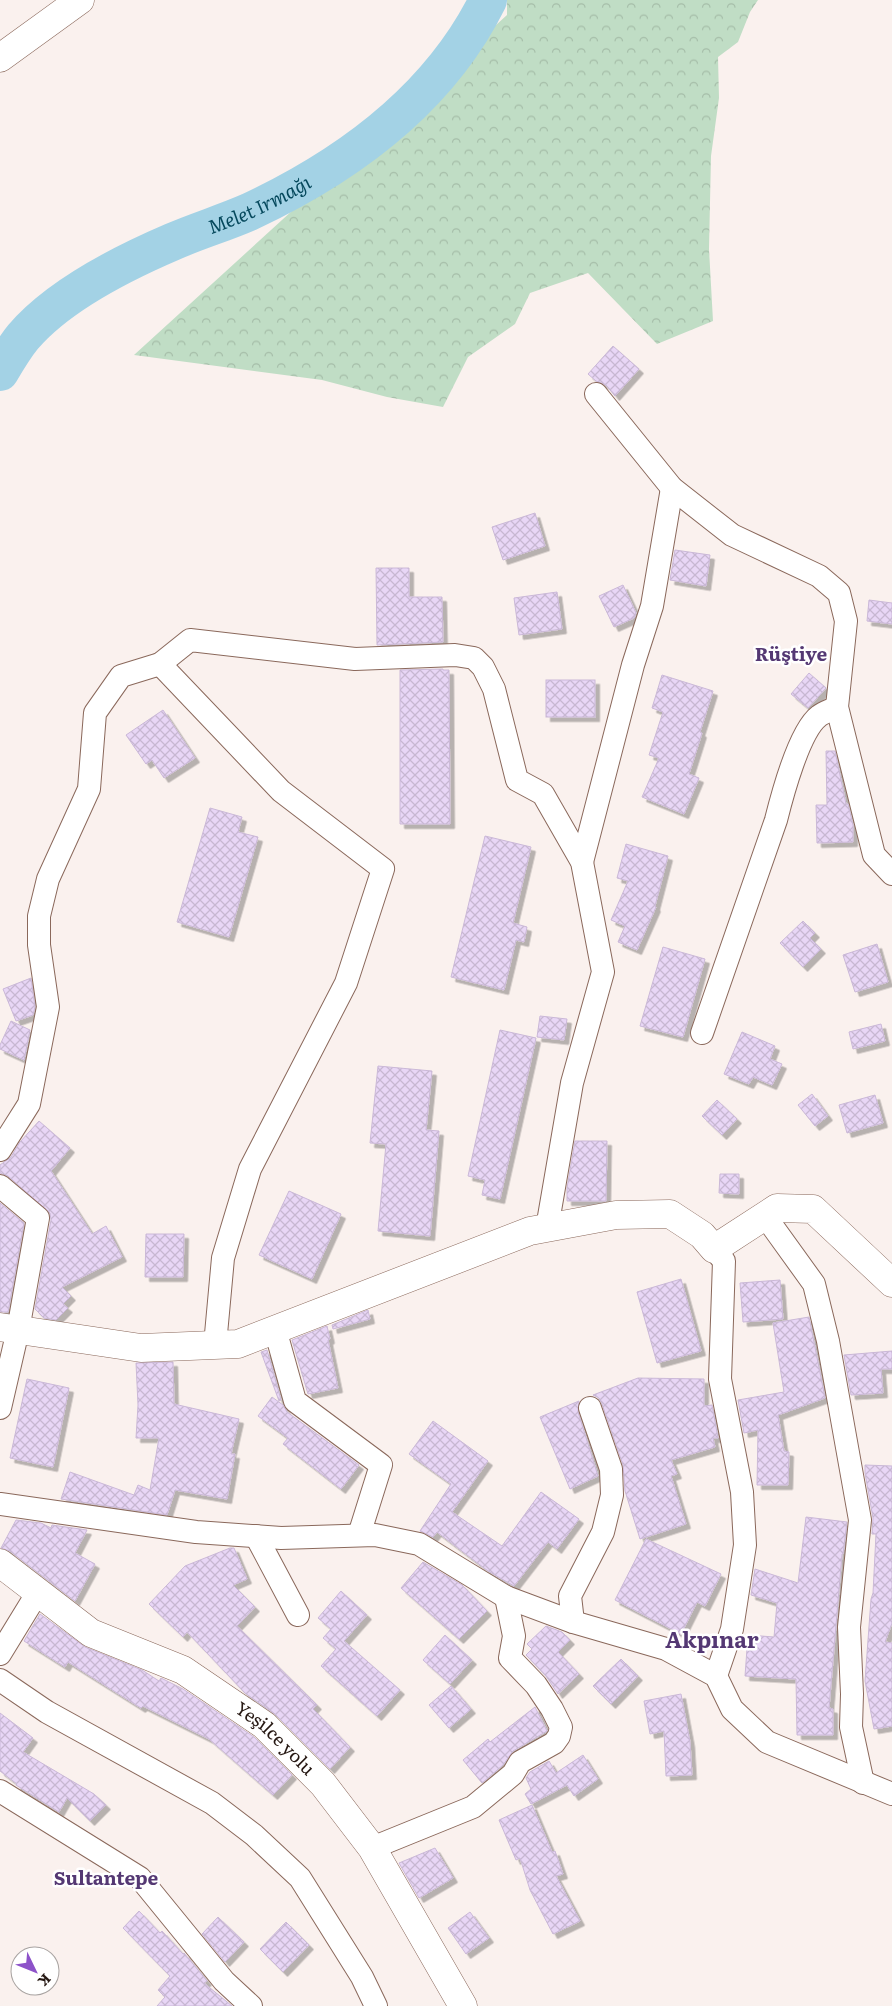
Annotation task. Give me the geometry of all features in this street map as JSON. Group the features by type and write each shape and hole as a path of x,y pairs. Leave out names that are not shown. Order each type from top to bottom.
{"street":[{"path":"0,58 80,0"},
{"path":"596,394 672,488 732,535 819,576 839,593 846,621 837,707 874,854 892,874"},
{"path":"582,862 633,665 652,606 672,488"},
{"path":"0,1150 29,1104 48,1007 39,945 39,916 48,879 89,788 95,713 121,676 160,664 190,640 355,659 455,655 474,658 483,667 494,689 517,780 543,794 582,862 603,972 572,1083 547,1228"},
{"path":"160,664 281,791 383,869 346,983 250,1169 223,1258 215,1344"},
{"path":"702,1033 776,820 784,784 806,734 818,716 837,707"},
{"path":"0,1186 38,1218 9,1329 0,1408"},
{"path":"714,1249 777,1208 813,1209 892,1283"},
{"path":"9,1329 141,1348 238,1344 530,1231 616,1215 670,1214 702,1235 724,1261 720,1379 742,1492 745,1545 732,1629 716,1676"},
{"path":"765,1216 814,1284 828,1341 860,1520 849,1627 852,1694 851,1727 863,1783"},
{"path":"275,1329 296,1401 381,1465 359,1535"},
{"path":"574,1622 570,1596 603,1532 612,1495 611,1469 590,1408"},
{"path":"0,1504 196,1532 281,1538 375,1534 419,1544 506,1597 574,1622 666,1649 716,1676 732,1709 767,1742 892,1794"},
{"path":"256,1536 298,1615"},
{"name":"Yeşilce yolu","path":"0,1563 91,1633 183,1670 264,1724 323,1784 372,1848 463,2006"},
{"path":"5,1646 38,1592"},
{"path":"372,1848 473,1807 513,1774 520,1762 554,1743 559,1736 561,1727 552,1709 536,1685 510,1658 514,1636 506,1597"},
{"path":"0,1680 47,1712 212,1803 254,1835 300,1878 362,1977 376,2006"},
{"path":"0,1791 140,1878 224,1981 251,2006"}],"green space":[{"path":"507,0 758,0 750,12 738,42 718,57 719,98 711,156 709,249 713,321 657,344 588,273 530,293 515,324 468,357 443,407 387,397 322,380 134,355 507,15"}],"building":[{"path":"613,346 639,369 615,396 606,385 596,381 588,374"},
{"path":"535,513 545,546 503,560 492,527"},
{"path":"675,550 710,555 706,586 670,580"},
{"path":"376,568 409,568 409,597 442,597 443,642 377,645"},
{"path":"623,585 636,613 634,618 614,627 599,596"},
{"path":"557,592 562,629 519,635 514,598"},
{"path":"869,600 892,603 892,624 867,621"},
{"path":"400,670 449,670 450,824 400,824"},
{"path":"809,673 826,688 808,708 791,694"},
{"path":"662,675 713,691 689,774 699,778 684,814 642,797 659,758 649,755 663,712 652,708"},
{"path":"546,680 595,680 595,717 546,717"},
{"path":"163,710 195,758 164,778 152,760 146,764 126,735"},
{"path":"826,751 835,751 846,804 848,804 853,825 853,842 817,843 816,805 827,805"},
{"path":"210,808 242,817 238,832 258,837 229,937 177,922"},
{"path":"485,836 531,847 513,923 527,927 524,942 516,940 504,990 451,977"},
{"path":"626,844 668,856 656,907 637,950 618,942 625,926 611,920 628,881 617,878"},
{"path":"803,921 815,933 810,938 821,949 803,967 780,943"},
{"path":"877,944 888,982 855,992 843,955"},
{"path":"663,947 705,959 683,1037 640,1026"},
{"path":"31,978 35,1007 33,1015 16,1021 3,989"},
{"path":"540,1016 567,1019 564,1040 537,1037"},
{"path":"11,1021 30,1030 24,1060 0,1049"},
{"path":"881,1024 885,1041 853,1049 849,1032"},
{"path":"500,1030 536,1038 500,1199 482,1195 485,1180 468,1176"},
{"path":"742,1032 775,1046 770,1059 782,1064 772,1085 753,1077 749,1084 724,1074"},
{"path":"378,1066 432,1071 426,1130 439,1131 430,1236 378,1231 386,1144 370,1143"},
{"path":"812,1094 828,1116 815,1126 798,1105"},
{"path":"875,1095 883,1123 847,1133 839,1105"},
{"path":"717,1100 737,1119 722,1135 702,1116"},
{"path":"39,1121 70,1148 51,1171 92,1234 106,1226 122,1257 62,1287 71,1296 63,1304 68,1308 56,1320 44,1318 35,1309 51,1220 50,1213 8,1176 0,1173 0,1165 11,1157 20,1142"},
{"path":"575,1141 607,1141 606,1201 567,1201 567,1188"},
{"path":"720,1174 739,1174 739,1194 719,1193"},
{"path":"289,1191 341,1214 312,1279 259,1255"},
{"path":"0,1203 24,1223 8,1312 0,1312"},
{"path":"146,1234 184,1234 183,1277 145,1277"},
{"path":"681,1279 701,1351 657,1363 637,1292"},
{"path":"780,1280 783,1319 743,1322 740,1283"},
{"path":"368,1310 370,1319 333,1329 332,1325"},
{"path":"809,1317 825,1398 778,1415 784,1451 789,1452 788,1485 757,1485 758,1430 744,1433 738,1400 784,1392 773,1323"},
{"path":"327,1326 338,1388 308,1394 292,1340"},
{"path":"267,1350 281,1400 279,1401 261,1352"},
{"path":"892,1351 892,1369 881,1369 883,1393 851,1395 844,1355"},
{"path":"173,1362 174,1404 239,1419 231,1454 235,1454 227,1499 175,1490 167,1515 61,1499 70,1472 134,1495 138,1485 150,1490 159,1438 136,1438 138,1405 136,1363"},
{"path":"638,1378 704,1379 704,1406 712,1405 718,1438 713,1438 715,1447 671,1460 677,1474 671,1476 686,1524 640,1539 625,1491 623,1465 602,1404 599,1398 593,1395"},
{"path":"27,1379 69,1388 53,1467 10,1458"},
{"path":"272,1397 283,1405 287,1412 359,1465 341,1489 283,1444 288,1438 258,1416"},
{"path":"579,1401 578,1412 598,1476 570,1489 540,1417"},
{"path":"433,1421 488,1461 452,1512 502,1546 541,1492 579,1519 557,1549 548,1542 514,1586 488,1571 437,1532 433,1537 420,1531 451,1484 409,1454"},
{"path":"865,1465 892,1466 892,1623 885,1642 892,1643 892,1726 874,1729 865,1681 876,1534 872,1534 873,1518"},
{"path":"806,1517 847,1522 842,1554 829,1708 833,1709 833,1735 797,1735 796,1679 745,1676 748,1635 774,1637 777,1603 751,1595 755,1569 798,1583"},
{"path":"16,1520 41,1523 51,1528 52,1525 87,1530 75,1553 95,1564 75,1601 10,1551 1,1548"},
{"path":"646,1539 721,1574 705,1606 697,1602 681,1634 615,1600"},
{"path":"234,1548 247,1579 233,1585 255,1607 237,1626 317,1705 313,1709 350,1747 330,1769 275,1714 245,1693 187,1632 183,1637 149,1604 185,1566"},
{"path":"423,1562 462,1585 487,1611 459,1639 401,1588"},
{"path":"341,1591 367,1615 344,1641 400,1690 377,1716 321,1666 336,1649 323,1638 331,1629 318,1618"},
{"path":"40,1614 85,1647 142,1670 159,1681 161,1678 183,1689 254,1737 292,1775 273,1795 209,1739 143,1706 141,1708 68,1662 65,1667 24,1641"},
{"path":"546,1626 562,1632 570,1640 558,1652 579,1674 558,1694 546,1676 526,1655 532,1649 527,1644"},
{"path":"445,1635 472,1660 450,1684 423,1660"},
{"path":"621,1659 638,1676 611,1704 593,1686"},
{"path":"451,1686 471,1709 449,1728 429,1705"},
{"path":"681,1694 690,1742 692,1775 666,1776 664,1731 650,1734 644,1701"},
{"path":"535,1707 547,1731 513,1751 503,1765 482,1783 463,1760 488,1739 490,1742"},
{"path":"0,1713 33,1738 23,1752 94,1794 106,1805 90,1821 67,1798 59,1812 16,1785 0,1771"},
{"path":"583,1755 598,1779 574,1796 567,1785 531,1804 525,1794 531,1789 526,1778 530,1772 549,1761 556,1773"},
{"path":"532,1805 552,1852 555,1851 563,1874 556,1876 580,1921 553,1934 530,1890 520,1858 516,1860 499,1820"},
{"path":"435,1848 453,1878 419,1898 399,1863"},
{"path":"139,1911 160,1933 162,1931 184,1953 207,1981 204,1983 232,2006 157,2006 165,1997 158,1990 170,1976 123,1928"},
{"path":"470,1912 489,1938 466,1954 448,1928"},
{"path":"218,1917 244,1942 225,1962 202,1934"},
{"path":"286,1922 309,1945 283,1972 260,1949"}],"waterway":[{"name":"Melet Irmağı","path":"0,372 20,341 37,322 92,282 153,250 249,212 285,194 355,151 387,126 417,98 444,68 468,36 488,0"}],"district":[{"name":"Rüştiye","path":"791,654"},
{"name":"Akpınar","path":"712,1640"},
{"name":"Sultantepe","path":"106,1878"}]}
